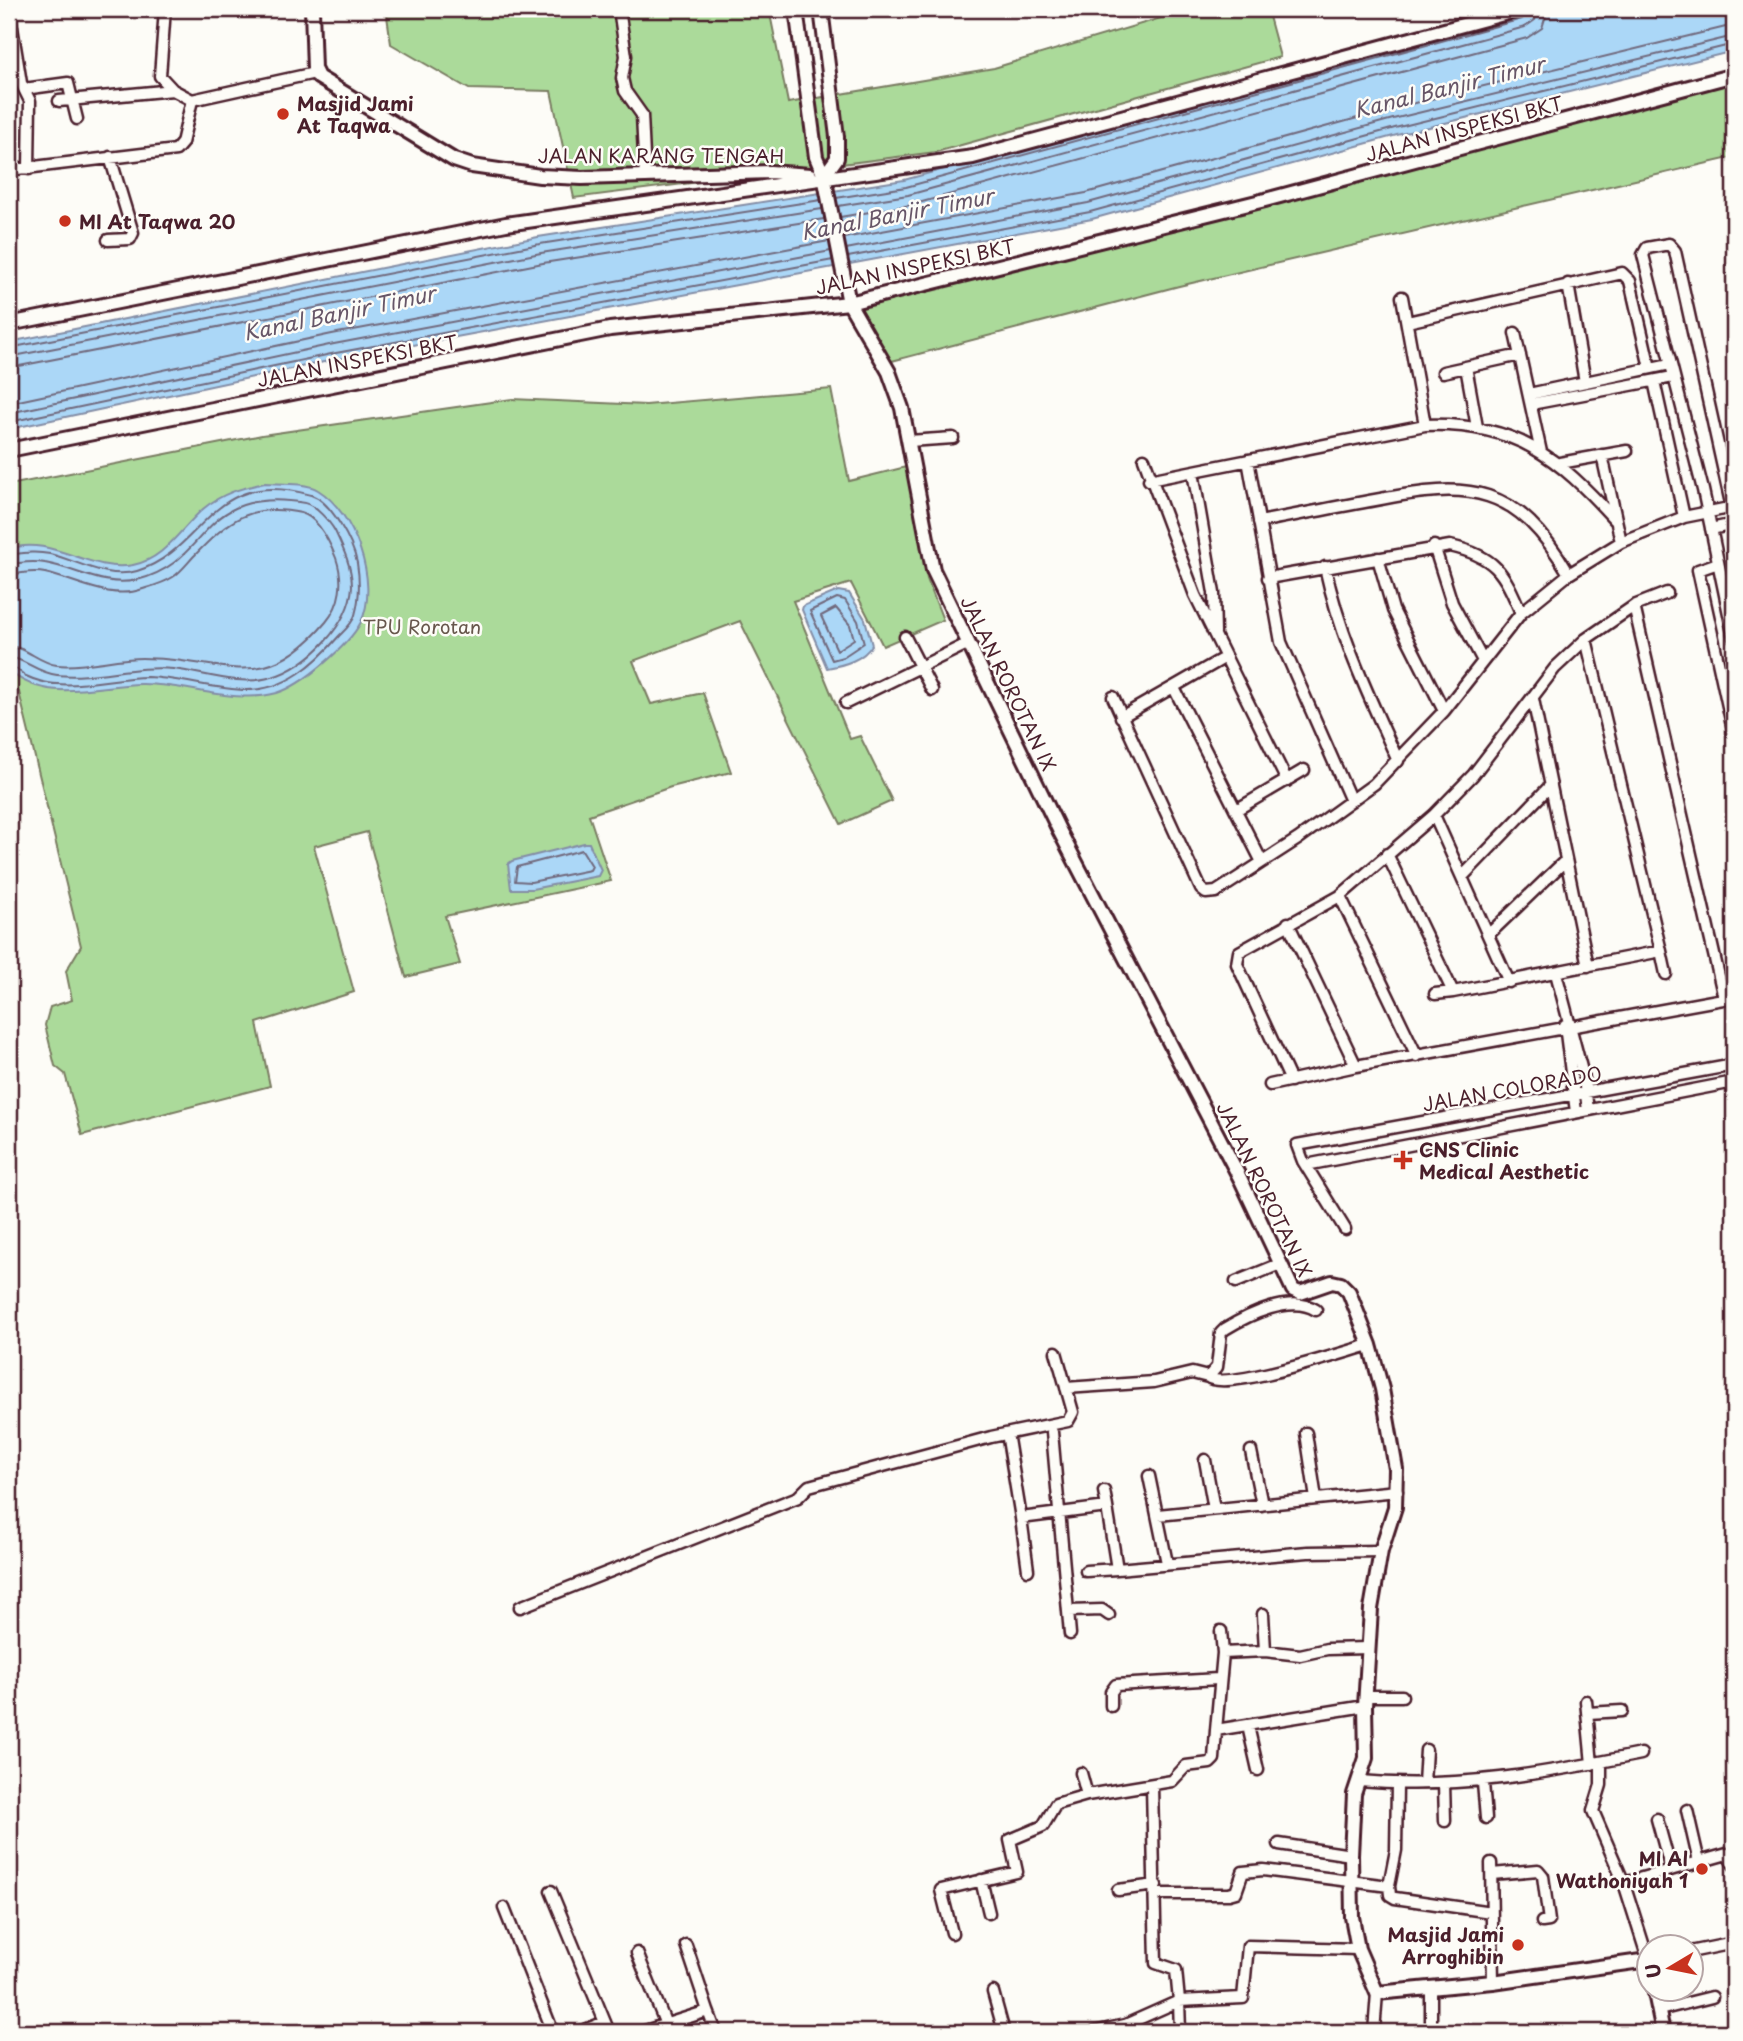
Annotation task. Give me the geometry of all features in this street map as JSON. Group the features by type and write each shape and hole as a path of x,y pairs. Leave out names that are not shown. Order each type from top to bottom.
{"street":[{"path":"9,9 24,89 30,101 29,169"},
{"path":"165,9 159,73 162,82 192,100 315,73 312,9"},
{"path":"619,9 626,56 622,78 625,91 642,115 644,172"},
{"name":"JALAN ROROTAN IX","path":"796,9 816,157 824,176 847,298 893,381 909,441 933,570 1059,830 1241,1180 1295,1292 1332,1282 1341,1284 1349,1292 1370,1345 1392,1437 1397,1491 1381,1551 1368,1648 1366,1758 1353,1806 1351,1855 1352,1917 1358,1949 1377,1993"},
{"path":"821,9 837,137 837,158 824,176"},
{"path":"9,324 506,224 824,176 973,157 1522,9"},
{"name":"JALAN KARANG TENGAH","path":"315,73 463,163 540,176 644,172 770,172 824,176"},
{"name":"JALAN INSPEKSI BKT","path":"9,450 610,330 847,298 1265,200 1734,75"},
{"path":"24,89 68,83 78,119"},
{"path":"59,101 173,90"},
{"path":"9,170 177,149 182,144 192,100"},
{"path":"108,240 130,239 133,233 110,157"},
{"path":"1113,697 1204,892 1216,892 1351,801 1398,761 1444,712 1521,613 1569,574 1621,542 1684,517 1707,512 1733,510 1675,251 1666,244 1647,248 1643,253 1707,512 1734,639"},
{"path":"1407,322 1568,284 1626,274 1630,281 1646,369 1684,517"},
{"path":"1568,284 1585,382"},
{"path":"1402,297 1424,425"},
{"path":"1515,333 1541,452"},
{"path":"1443,372 1520,355"},
{"path":"1530,399 1585,382 1670,364"},
{"path":"1466,367 1477,427"},
{"path":"1530,399 1674,377"},
{"path":"1149,480 1424,425 1477,427 1513,437 1560,463 1615,520"},
{"path":"909,441 953,438"},
{"path":"1560,463 1627,451"},
{"path":"1602,455 1621,542"},
{"path":"1144,459 1149,480 1224,658 1287,780"},
{"path":"1248,460 1281,642 1351,801"},
{"path":"1194,472 1214,593 1215,637"},
{"path":"1259,522 1428,489 1460,489 1490,497 1517,509 1539,529 1569,574"},
{"path":"1711,529 1734,524"},
{"path":"1268,578 1434,546 1450,546 1475,552 1494,564 1508,582 1521,613"},
{"path":"1434,546 1452,603 1483,661"},
{"path":"1378,558 1396,617 1444,712"},
{"path":"1718,564 1698,570 1734,734"},
{"path":"1325,568 1335,615 1347,648 1398,761"},
{"path":"1291,1081 1237,959 1241,950 1340,896 1434,815 1473,775 1555,668 1586,639 1634,606 1667,593"},
{"path":"1270,1085 1567,1023 1729,997 1634,606"},
{"path":"905,638 932,690"},
{"path":"1586,639 1666,974"},
{"path":"846,703 967,643"},
{"path":"1121,717 1224,658"},
{"path":"1174,688 1262,862"},
{"path":"1533,699 1588,967"},
{"path":"1236,810 1304,770"},
{"path":"1462,877 1551,785"},
{"path":"1434,815 1509,982"},
{"path":"1387,854 1453,992"},
{"path":"1488,934 1566,860"},
{"path":"1340,896 1418,1056"},
{"path":"1288,923 1356,1066"},
{"path":"1435,994 1661,951"},
{"path":"1556,973 1587,1092 1588,1110"},
{"path":"1567,1023 1576,1112"},
{"name":"JALAN COLORADO","path":"1734,1065 1297,1145 1306,1165 1734,1082"},
{"path":"1607,1088 1610,1105"},
{"path":"1306,1165 1345,1229"},
{"path":"1236,1282 1280,1264"},
{"path":"1208,1377 1217,1367 1225,1329 1286,1304 1302,1304 1316,1310"},
{"path":"1066,1388 1154,1381 1192,1373 1218,1382 1245,1379 1370,1345"},
{"path":"520,1607 798,1497 809,1486 991,1437 1069,1421 1073,1415 1056,1352"},
{"path":"1052,1432 1070,1634"},
{"path":"1306,1433 1316,1499"},
{"path":"1008,1439 1028,1570"},
{"path":"1251,1451 1262,1505"},
{"path":"1205,1460 1214,1509"},
{"path":"1149,1476 1167,1563"},
{"path":"1104,1491 1117,1569"},
{"path":"1158,1516 1397,1491"},
{"path":"1021,1518 1107,1507"},
{"path":"1086,1571 1308,1552 1381,1551"},
{"path":"1069,1611 1101,1610 1110,1615"},
{"path":"1262,1614 1265,1651"},
{"path":"952,1933 941,1890 1017,1872 1010,1840 1043,1826 1056,1804 1087,1795 1152,1786 1173,1780 1186,1766 1212,1762 1218,1679 1223,1653 1221,1631"},
{"path":"1223,1653 1265,1651 1300,1655 1326,1649 1368,1648"},
{"path":"1111,1706 1111,1692 1116,1685 1218,1679"},
{"path":"1216,1730 1402,1696"},
{"path":"1586,1701 1601,1785 1593,1811 1624,1883 1639,1932"},
{"path":"1588,1713 1622,1711"},
{"path":"1248,1726 1258,1770"},
{"path":"1424,1783 1426,1750"},
{"path":"1359,1781 1397,1785 1483,1783 1641,1754"},
{"path":"1081,1773 1087,1795"},
{"path":"1444,1783 1445,1821"},
{"path":"1483,1783 1486,1818"},
{"path":"1397,1785 1396,1850 1390,1895 1395,1898 1491,1912"},
{"path":"1152,1786 1156,1964 1176,1970 1180,2032"},
{"path":"1688,1810 1699,1862"},
{"path":"1657,1819 1671,1870"},
{"path":"1279,1844 1351,1855"},
{"path":"1624,1883 1727,1854 1734,1865"},
{"path":"1491,1863 1493,1982"},
{"path":"1118,1890 1156,1889 1229,1894 1236,1892 1243,1872 1263,1870 1284,1875 1351,1879 1390,1886"},
{"path":"1492,1874 1538,1870 1543,1876 1549,1921 1542,1922"},
{"path":"981,1880 989,1913"},
{"path":"551,1891 607,2027 580,2032"},
{"path":"504,1908 553,2032"},
{"path":"1704,1949 1734,1943"},
{"path":"686,1945 716,2032"},
{"path":"1094,2032 1125,2025 1179,2001 1242,1999 1250,1946 1358,1949"},
{"path":"637,1953 667,2028"},
{"path":"1374,2032 1377,1993 1493,1982 1634,1962"},
{"path":"1431,1988 1431,2032"},
{"path":"993,1992 1004,2032"},
{"path":"1659,2010 1712,1997"},
{"path":"1657,2002 1663,2032"},
{"path":"642,2032 667,2028 708,2011"}],"green space":[{"path":"386,9 769,9 788,103 994,68 1191,9 1267,9 1280,57 936,152 574,198 551,91 469,89 391,44"},
{"path":"1734,75 1734,157 1179,286 884,363 849,303"},
{"name":"TPU Rorotan","path":"831,389 849,481 906,467 927,579 943,620 883,646 851,583 793,601 850,739 860,736 892,801 841,824 740,621 633,661 651,704 703,693 731,772 671,787 589,815 611,881 445,916 460,964 406,977 367,832 314,846 354,992 257,1023 270,1086 82,1135 65,1074 55,1066 45,1025 50,1007 72,1000 66,971 81,946 19,692 9,683 9,485 262,435 512,399 646,405"}],"water":[{"name":"Kanal Banjir Timur","path":"1533,9 1734,9 1734,51 1397,135 1092,219 338,359 9,429 9,342 538,237 904,180"},
{"path":"265,483 313,487 331,500 352,531 365,568 366,606 361,622 346,642 312,673 277,693 243,697 141,684 56,690 24,681 9,671 9,549 40,546 102,564 133,565 154,557 163,550 203,509 217,499 240,489"},
{"path":"838,591 849,593 865,619 872,645 858,658 827,668 802,610 803,606"},
{"path":"589,843 601,870 598,876 532,889 511,889 508,864 512,861"}],"place":[{"name":"Masjid Jami At Taqwa","path":"283,114"},
{"name":"MI At Taqwa 20","path":"65,221"},
{"name":"CNS Clinic Medical Aesthetic","path":"1403,1160"},
{"name":"MI Al Wathoniyah 1","path":"1702,1869"},
{"name":"Masjid Jami Arroghibin","path":"1518,1945"}]}
